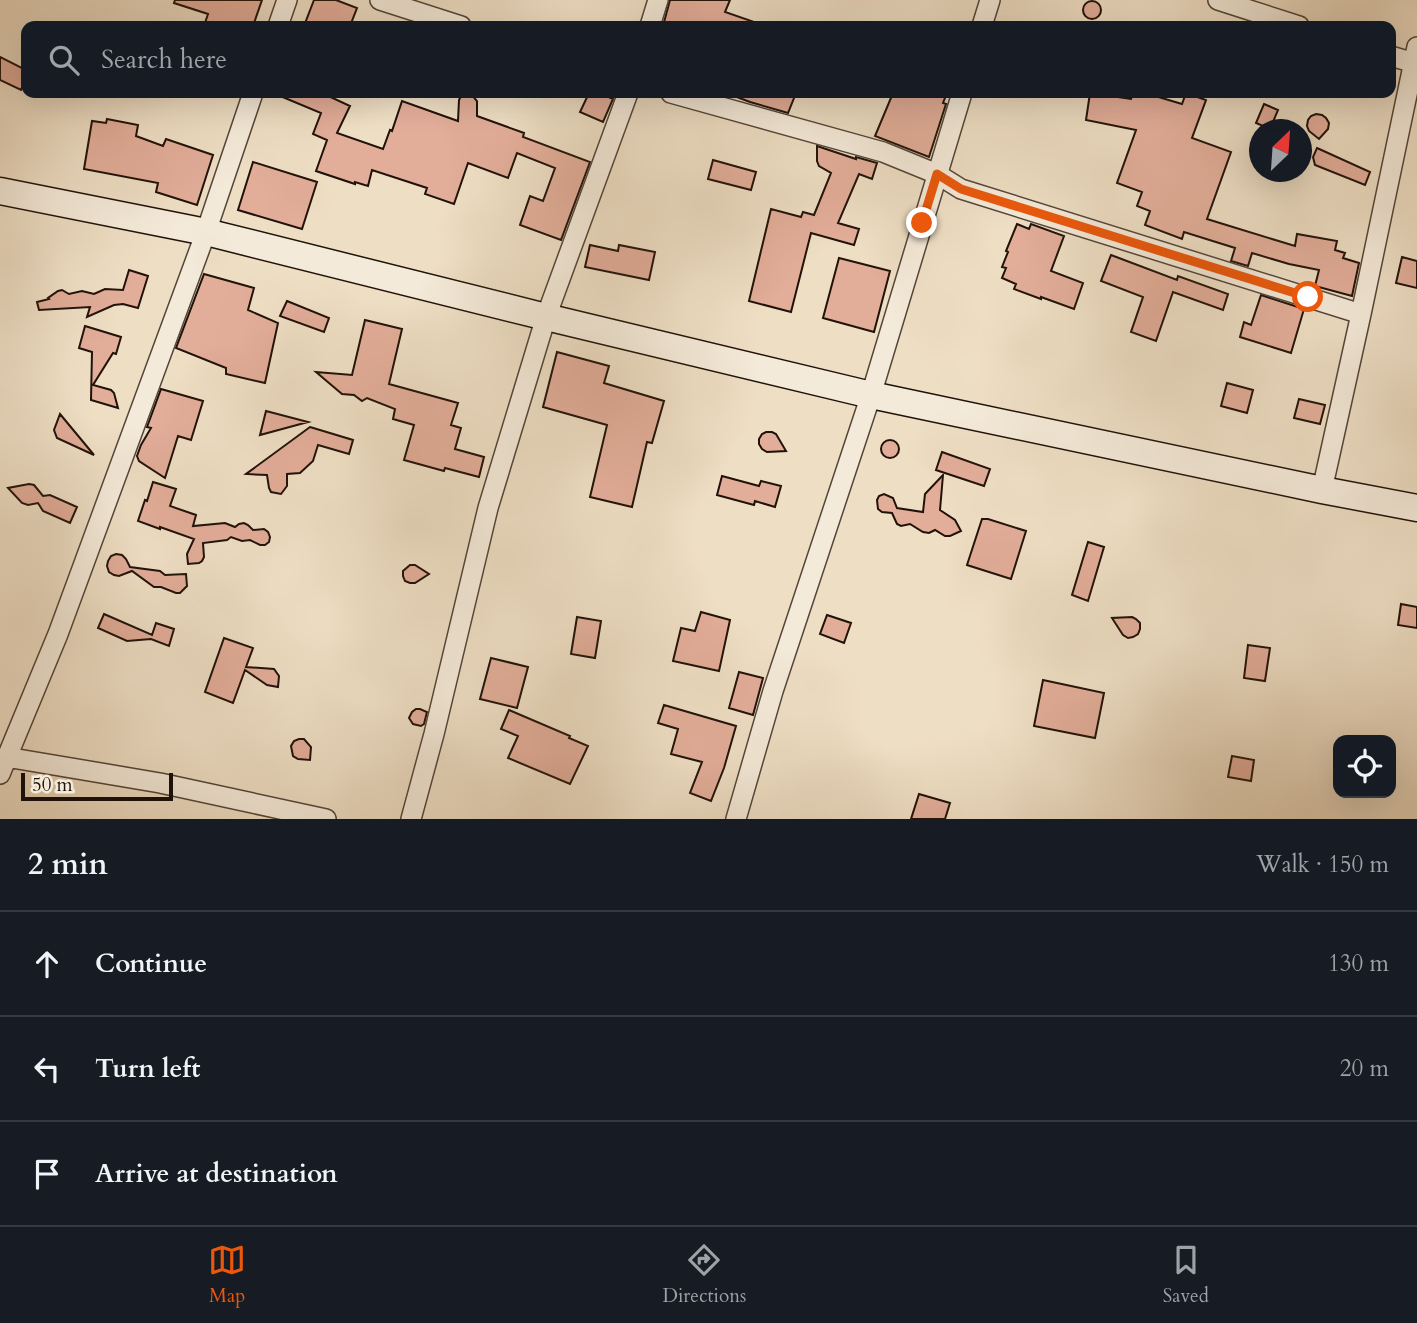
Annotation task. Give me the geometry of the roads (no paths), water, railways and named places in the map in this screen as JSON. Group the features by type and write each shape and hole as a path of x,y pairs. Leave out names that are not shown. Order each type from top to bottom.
{"main road":[{"path":"0,191 206,232 870,395 1417,509"}],"street":[{"path":"280,21 287,0"},
{"path":"380,0 445,21"},
{"path":"652,21 659,0"},
{"path":"984,21 990,0"},
{"path":"1218,0 1283,21"},
{"path":"1322,490 1416,58 1396,56"},
{"path":"251,98 206,232 58,634 3,765 160,783 326,819"},
{"path":"411,819 488,508 546,317 626,98"},
{"path":"689,98 883,152 937,174 961,189 1361,314"},
{"path":"736,819 773,691 870,395 960,98"}]}
